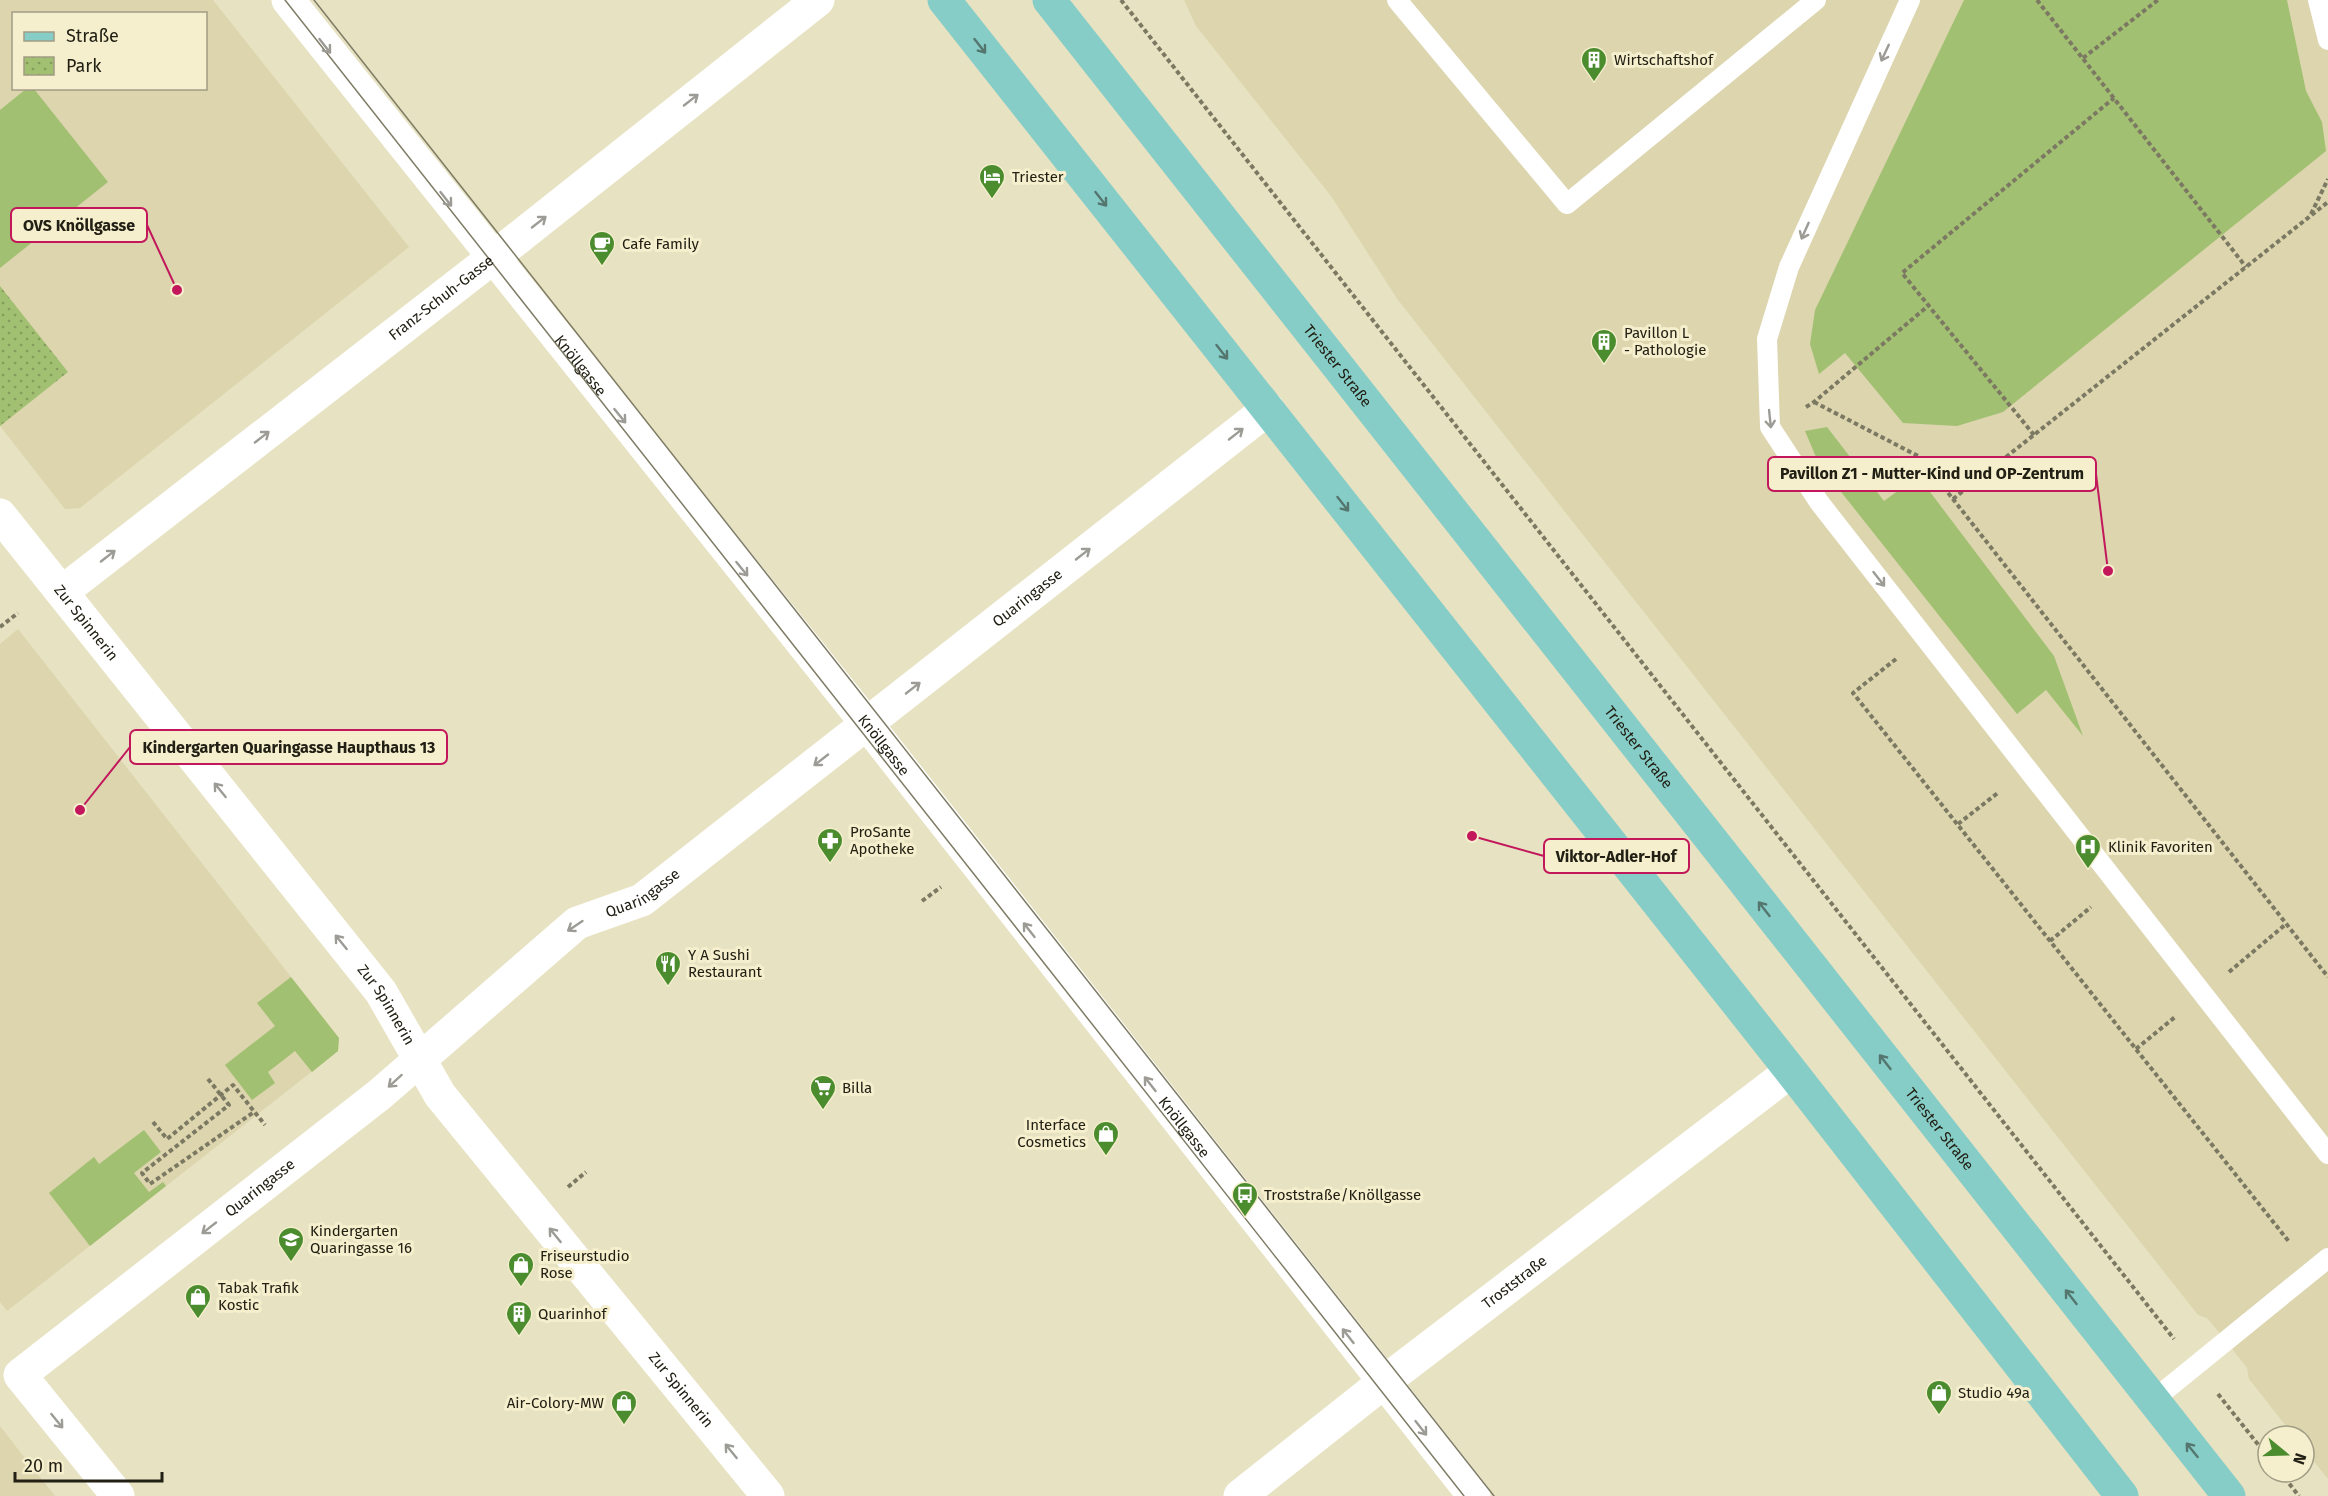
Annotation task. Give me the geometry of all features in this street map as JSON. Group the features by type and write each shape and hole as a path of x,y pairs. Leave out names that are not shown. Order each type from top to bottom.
{"main road":[{"path":"944,0 1791,1071 2122,1496"},
{"name":"Triester Straße","path":"1049,0 2229,1496"}],"street":[{"name":"Knöllgasse","path":"288,0 867,724 1474,1496"},
{"name":"Franz-Schuh-Gasse","path":"62,592 493,258 818,0"},
{"name":"Quaringasse","path":"118,1496 20,1376 379,1095 577,923 642,900 1268,409"},
{"name":"Zur Spinnerin","path":"0,515 381,992 440,1095 768,1496"},
{"name":"Troststraße","path":"1240,1496 1384,1382 1791,1071"}],"lane":[{"path":"1397,0 1567,204 1816,0"},
{"path":"1910,0 1789,267 1767,339 1770,427 1819,502 2328,1154"},
{"path":"2318,0 2328,40"},
{"path":"2152,1401 2328,1258"}],"path":[{"path":"1121,0 2256,1442"},
{"path":"2037,0 2246,267"},
{"path":"2083,58 2158,0"},
{"path":"2034,435 1902,273 2114,98"},
{"path":"2311,216 2328,180"},
{"path":"1953,499 2328,202"},
{"path":"1770,427 1814,402 1928,306"},
{"path":"1814,402 1920,457 2328,977"},
{"path":"0,627 18,613"},
{"path":"1897,658 1853,693 2291,1244"},
{"path":"1958,824 2001,790"},
{"path":"2050,941 2093,906"},
{"path":"208,1079 229,1105 142,1173 150,1184 254,1112"},
{"path":"153,1122 167,1139 232,1085 265,1125"},
{"path":"2290,1484 2299,1496"}],"shaded area":[{"path":"0,0 213,0 409,247 80,508 65,509 0,426"},
{"name":"Klinik Favoriten","path":"1184,0 2328,0 2328,1479 2316,1464 2316,1424 2285,1424 2249,1379 2247,1368 2226,1341 2207,1318 2198,1315 1398,300 1331,196 1196,26"},
{"path":"18,629 339,1038 338,1051 7,1311 0,1302 0,644"},
{"path":"0,1426 17,1448 55,1496 0,1496"}],"green space":[{"path":"1964,0 2287,0 2306,91 2322,122 2326,151 2003,412 1957,426 1903,423 1845,353 1819,374 1810,344 1815,310"},
{"path":"25,90 35,90 108,182 0,268 0,110"},
{"path":"0,286 68,372 0,426"},
{"path":"1827,427 1884,501 1918,476 2054,656 2083,736 2046,690 2017,714 1819,464 1805,431"},
{"path":"291,977 339,1038 338,1051 312,1072 295,1051 268,1072 275,1083 252,1100 225,1065 275,1026 257,1003"},
{"path":"144,1130 161,1152 134,1173 149,1192 163,1182 166,1186 90,1246 49,1193 94,1157 99,1164"}],"tram line":[{"path":"285,0 1464,1496"},
{"path":"314,0 1494,1496"}],"place":[{"name":"Wirtschaftshof","path":"1594,83"},
{"name":"Triester","path":"992,200"},
{"name":"Cafe Family","path":"602,267"},
{"name":"OVS Knöllgasse","path":"177,290"},
{"name":"Pavillon L - Pathologie","path":"1604,365"},
{"name":"Pavillon Z1 - Mutter-Kind und OP-Zentrum","path":"2108,571"},
{"name":"Kindergarten Quaringasse Haupthaus 13","path":"80,810"},
{"name":"Viktor-Adler-Hof","path":"1472,836"},
{"name":"ProSante Apotheke","path":"830,864"},
{"name":"Klinik Favoriten","path":"2088,870"},
{"name":"Y A Sushi Restaurant","path":"668,987"},
{"name":"Billa","path":"823,1111"},
{"name":"Interface Cosmetics","path":"1106,1157"},
{"name":"Troststraße/Knöllgasse","path":"1245,1218"},
{"name":"Kindergarten Quaringasse 16","path":"291,1263"},
{"name":"Friseurstudio Rose","path":"521,1288"},
{"name":"Tabak Trafik Kostic","path":"198,1320"},
{"name":"Quarinhof","path":"519,1337"},
{"name":"Studio 49a","path":"1939,1416"},
{"name":"Air-Colory-MW","path":"624,1426"}]}
